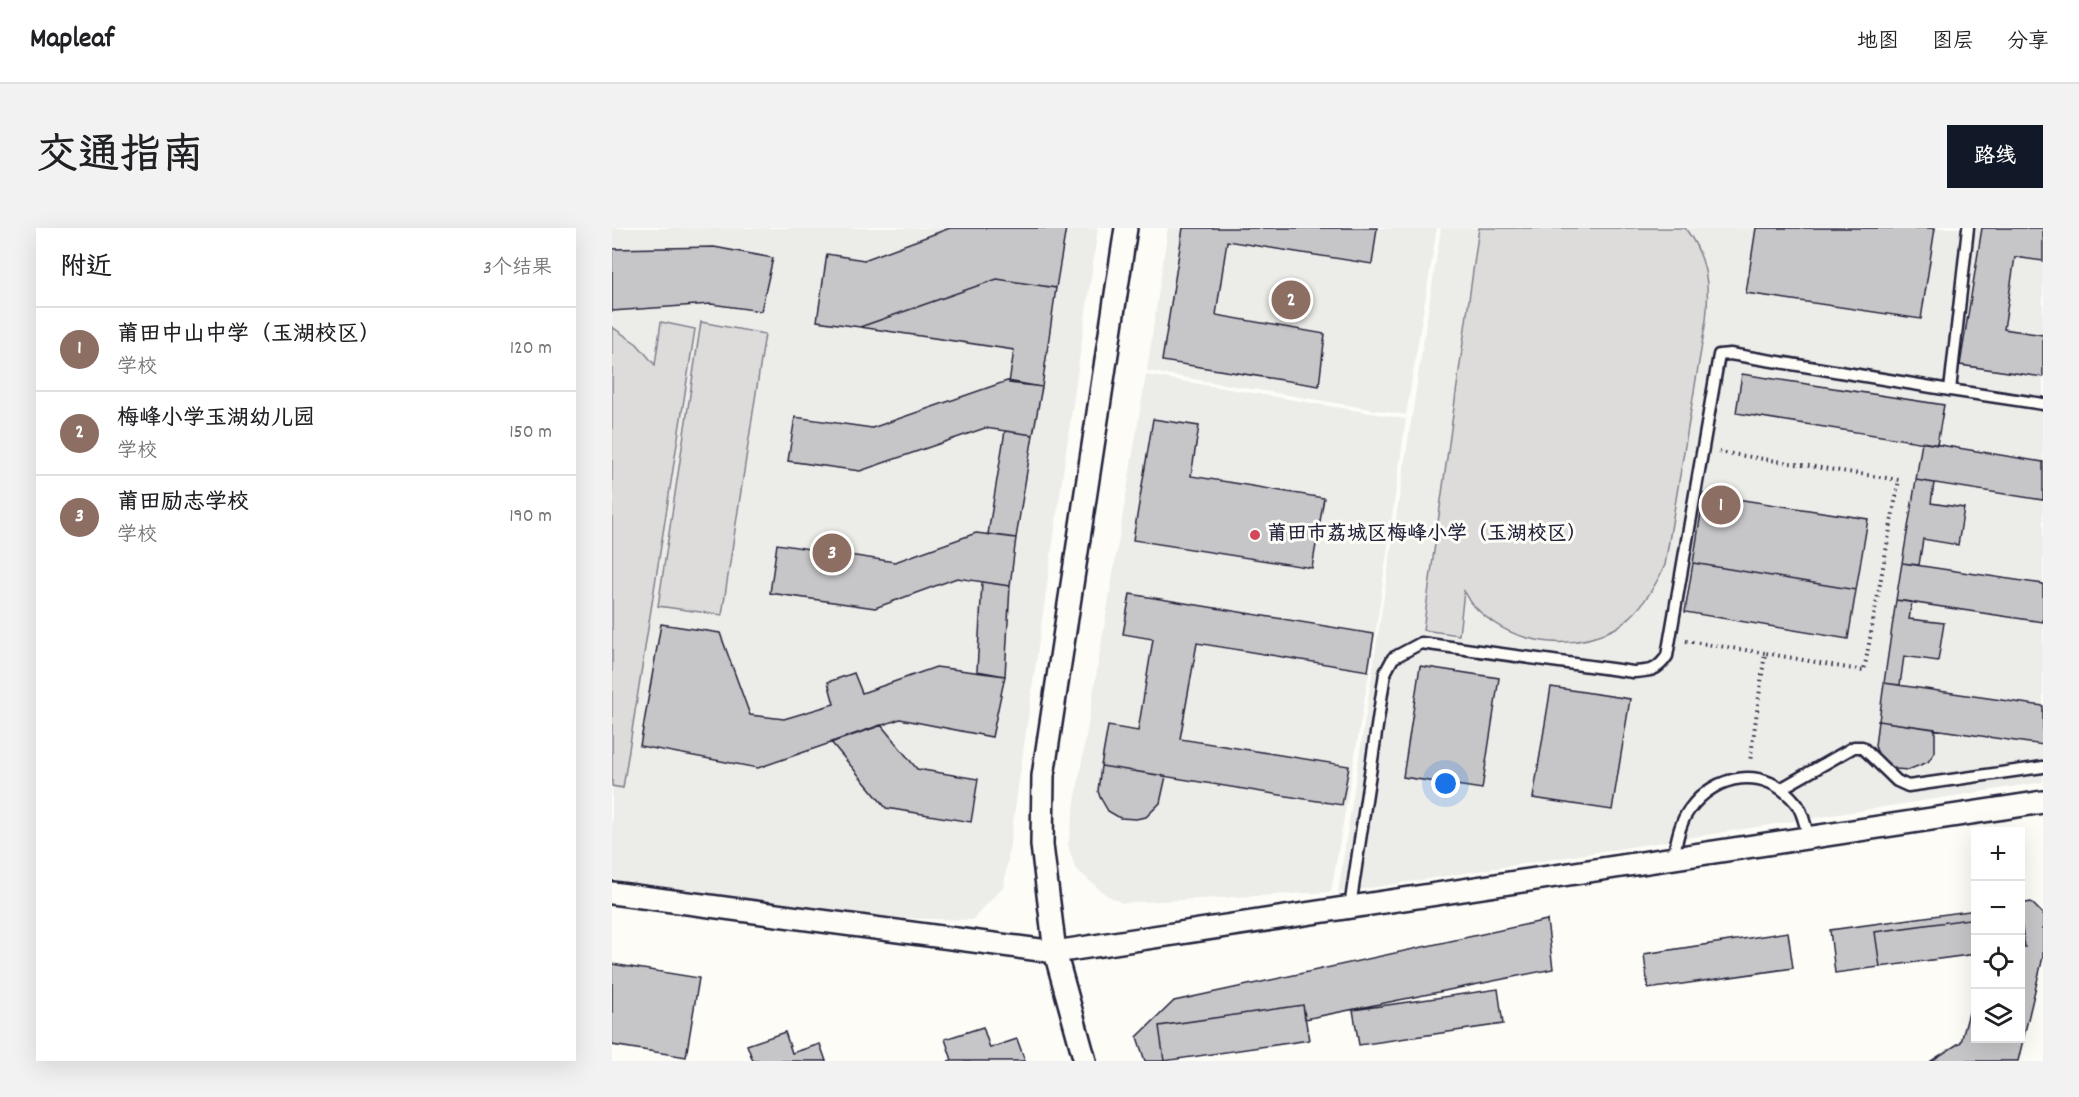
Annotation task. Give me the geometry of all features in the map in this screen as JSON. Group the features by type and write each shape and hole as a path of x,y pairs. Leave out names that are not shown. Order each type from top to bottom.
{"street":[{"path":"1085,1061 1056,952 1042,845 1043,776 1126,228"},
{"path":"612,893 1056,952 2043,802"}],"lane":[{"path":"1950,390 1968,228"},
{"path":"1350,907 1385,673 1393,658 1421,643 1633,672 1650,671 1661,666 1667,656 1672,638 1719,356 1730,354 2043,404"},
{"path":"1782,788 1854,747 1862,747 1897,781 1908,786 2043,768"},
{"path":"1674,858 1679,827 1690,809 1709,789 1727,779 1748,778 1767,781 1782,788 1797,804 1809,837"}],"path":[{"path":"1672,638 1864,671 1899,480 1703,450"},
{"path":"1748,778 1765,653"}],"shaded area":[{"path":"612,228 1098,228 1004,886 972,920 863,917 612,879"},
{"path":"1168,228 1437,228 1406,415 1147,371"},
{"path":"1441,228 2043,228 2043,782 1338,893"},
{"path":"1479,228 1685,228 1698,250 1705,272 1708,295 1706,320 1665,565 1638,609 1623,624 1578,641 1540,641 1505,629 1488,619 1464,591 1459,635 1423,630"},
{"path":"661,322 695,329 623,788 612,786 612,327 637,344 655,365"},
{"path":"701,322 765,334 722,615 658,606"},
{"name":"莆田市荔城区梅峰小学（玉湖校区）","path":"1146,375 1406,419 1373,651 1331,892 1122,903 1105,894 1075,868 1068,845"}],"building":[{"path":"950,228 1066,228 1056,288 997,279 860,327 817,321 827,254 864,260"},
{"path":"1183,228 1377,228 1372,264 1227,241 1216,315 1325,334 1319,386 1162,361"},
{"path":"1756,228 1935,228 1921,319 1746,293"},
{"path":"1982,228 2043,228 2043,261 2015,257 2004,329 2043,335 2043,377 1960,365"},
{"path":"714,247 773,258 761,311 711,304 612,311 612,249"},
{"path":"997,279 1056,288 1042,387 1009,383 1014,350 860,327"},
{"path":"1742,374 1944,405 1937,445 1736,413"},
{"path":"1007,381 1042,387 1033,435 985,428 860,471 788,461 795,417 872,428"},
{"path":"1153,419 1199,426 1191,476 1324,498 1312,568 1133,540"},
{"path":"1005,431 1033,435 1016,538 988,534"},
{"path":"1922,442 2043,462 2043,500 1916,480"},
{"path":"1916,480 1934,483 1931,503 1964,508 1958,545 1923,539 1919,565 1902,563"},
{"path":"1704,494 1868,519 1856,590 1693,563"},
{"path":"976,533 1016,538 1010,586 957,578 875,608 770,593 777,544 895,562"},
{"path":"1693,563 1856,590 1848,639 1685,612"},
{"path":"1902,563 2043,584 2043,622 1896,600"},
{"path":"982,582 1010,586 1005,676 977,671"},
{"path":"1130,594 1374,634 1368,671 1197,643 1180,739 1349,766 1342,805 1101,766 1108,726 1138,731 1153,639 1123,634"},
{"path":"1896,600 1912,602 1909,619 1944,623 1938,661 1904,656 1900,685 1884,683"},
{"path":"661,624 720,633 750,715 784,719 834,704 828,682 854,673 862,693 936,667 1005,676 992,737 900,719 758,768 640,746"},
{"path":"1420,666 1499,678 1482,789 1403,777"},
{"path":"1884,683 2043,706 2043,745 1879,721"},
{"path":"1551,687 1630,699 1612,810 1533,798"},
{"path":"1878,721 1935,729 1935,752 1928,762 1908,770 1896,769 1883,761 1875,746"},
{"path":"881,725 917,769 978,779 971,822 886,808 831,742"},
{"path":"1101,766 1166,776 1160,803 1146,817 1136,819 1120,818 1108,811 1098,791"},
{"path":"2031,902 2043,914 2043,957 2025,1032 2025,935 2025,903"},
{"path":"1971,911 1971,955 1835,973 1830,930"},
{"path":"1971,919 1971,955 1880,967 1875,932"},
{"path":"1547,920 1553,969 1305,1019 1303,1005 1159,1026 1164,1061 1145,1061 1137,1037 1174,1001"},
{"path":"1788,932 1793,968 1648,989 1644,954"},
{"path":"612,964 699,978 686,1057 612,1045"},
{"path":"1498,989 1503,1024 1359,1045 1353,1010"},
{"path":"1303,1005 1309,1040 1164,1061 1159,1026"},
{"path":"1971,1005 1971,1043 2022,1043 2018,1061 1931,1061 1961,1042"},
{"path":"983,1027 990,1048 1017,1039 1025,1061 948,1061 952,1060 945,1039"},
{"path":"785,1032 792,1053 820,1044 826,1061 753,1061 747,1045"}],"place":[{"name":"梅峰小学玉湖幼儿园","path":"1291,300"},
{"name":"莆田中山中学（玉湖校区）","path":"1721,505"},
{"name":"莆田市荔城区梅峰小学（玉湖校区）","path":"1255,535"},
{"name":"莆田励志学校","path":"832,553"}]}
